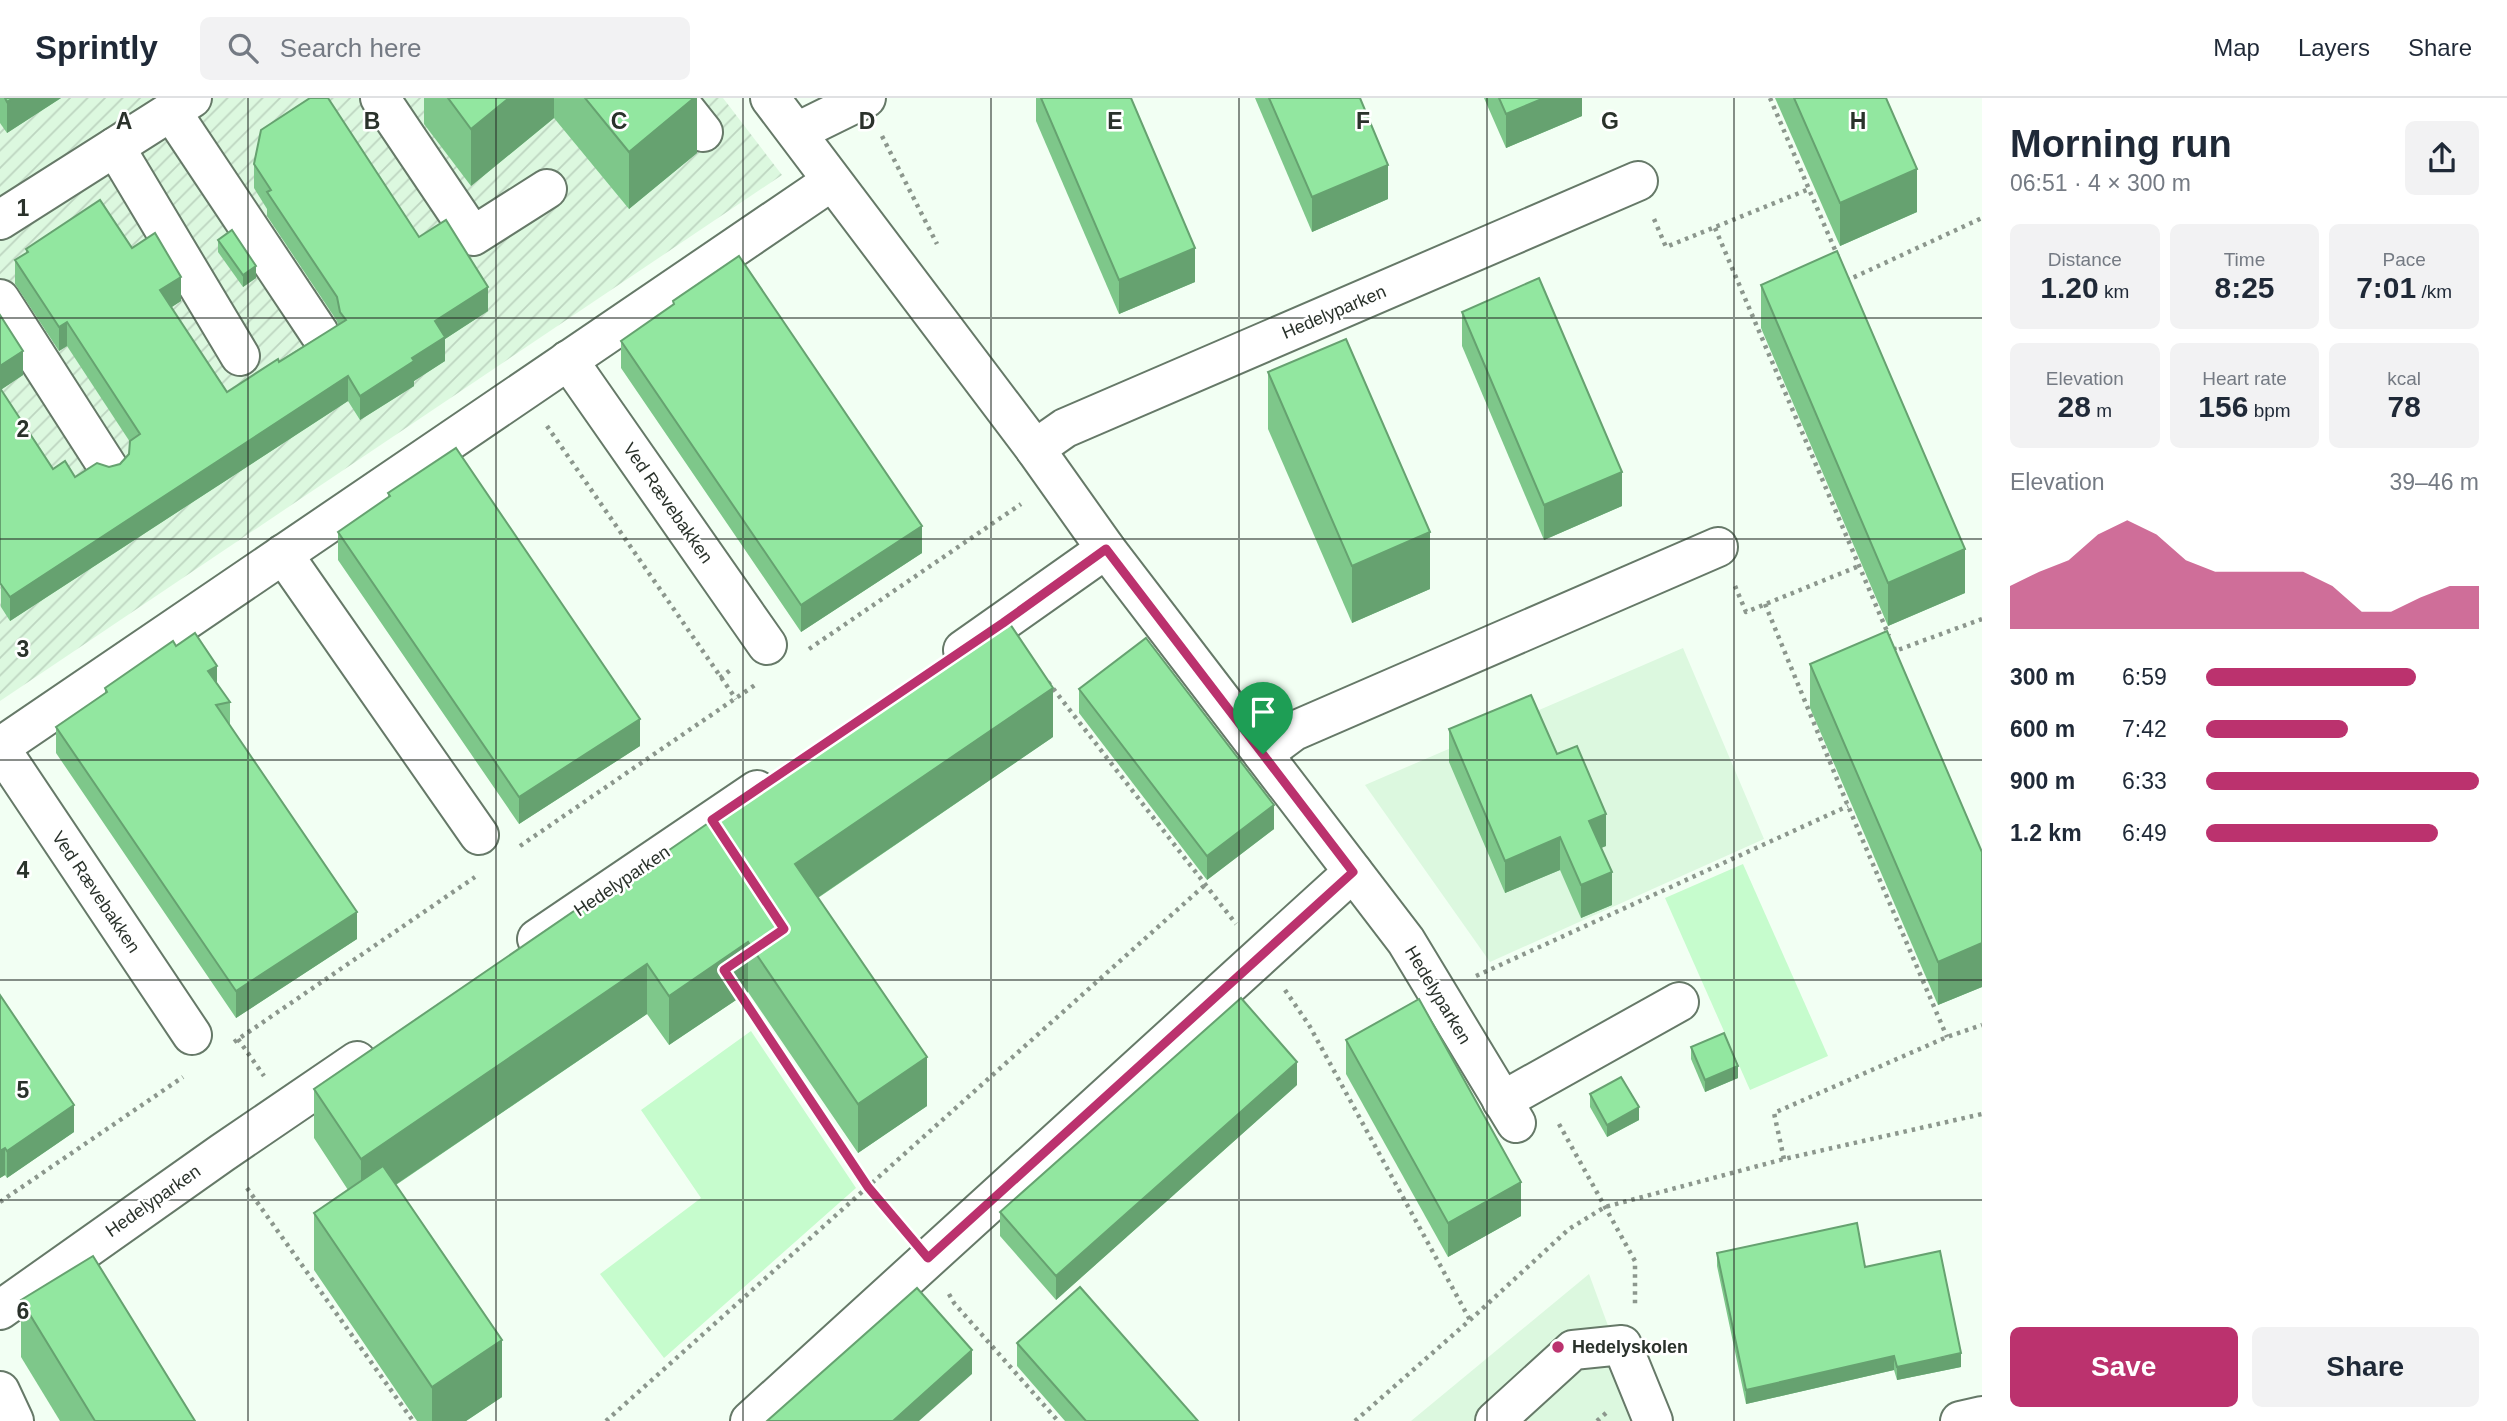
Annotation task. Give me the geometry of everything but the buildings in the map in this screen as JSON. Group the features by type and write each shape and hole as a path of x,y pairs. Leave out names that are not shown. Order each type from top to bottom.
{"street":[{"path":"676,98 703,132"},
{"name":"Hedelyparken","path":"770,98 1046,464 1106,549 1406,941 1509,1112 1679,1002"},
{"path":"797,132 866,98"},
{"path":"394,103 473,236 547,189"},
{"path":"0,220 182,105 319,333"},
{"path":"115,147 240,356"},
{"name":"Ved Rævebakken","path":"192,1035 0,748 832,181"},
{"name":"Hedelyparken","path":"1046,464 1065,428 1638,181"},
{"path":"0,299 109,469"},
{"name":"Ved Rævebakken","path":"568,360 784,650"},
{"path":"1263,754 1294,732 1718,547"},
{"path":"936,669 1106,549"},
{"path":"283,554 482,853"},
{"name":"Hedelyparken","path":"505,961 790,767"},
{"path":"750,1421 1353,872"},
{"name":"Hedelyparken","path":"0,1310 222,1153 390,1039"},
{"path":"1495,1421 1573,1350 1622,1345 1653,1421"},
{"path":"0,1391 14,1421"},
{"path":"1960,1421 1982,1416"}],"path":[{"path":"1770,98 1848,280 1982,218"},
{"path":"1638,181 1666,247 1809,189"},
{"path":"1715,228 1895,651 1982,619"},
{"path":"523,391 736,699"},
{"path":"784,650 1046,464"},
{"path":"1718,547 1746,611 1859,566"},
{"path":"1765,604 1947,1037"},
{"path":"519,847 757,684"},
{"path":"1476,976 1848,806"},
{"path":"228,1046 482,853"},
{"path":"606,1421 1206,884"},
{"path":"739,993 868,1187 928,1258 954,1303 1058,1421"},
{"path":"1784,1159 1774,1113 1947,1037 1982,1025"},
{"path":"0,1202 185,1075"},
{"path":"1355,1421 1569,1229 1605,1207 1784,1159 1982,1114"},
{"path":"222,1153 413,1421"}],"shaded area":[{"path":"0,98 723,98 782,175 0,701"},
{"path":"1683,648 1764,839 1490,962 1365,785"},
{"name":"Hedelyskolen","path":"1589,1274 1643,1421 1411,1421"}],"green space":[{"path":"1743,864 1828,1056 1750,1090 1665,898"},
{"path":"751,1031 856,1188 664,1358 600,1274 701,1198 641,1110"}],"place":[{"name":"Hedelyskolen","path":"1558,1347"}],"route":[{"path":"1106,549 1263,754 1353,872 928,1258 868,1187 724,970 784,929 712,820 1003,623 1106,549"}]}
